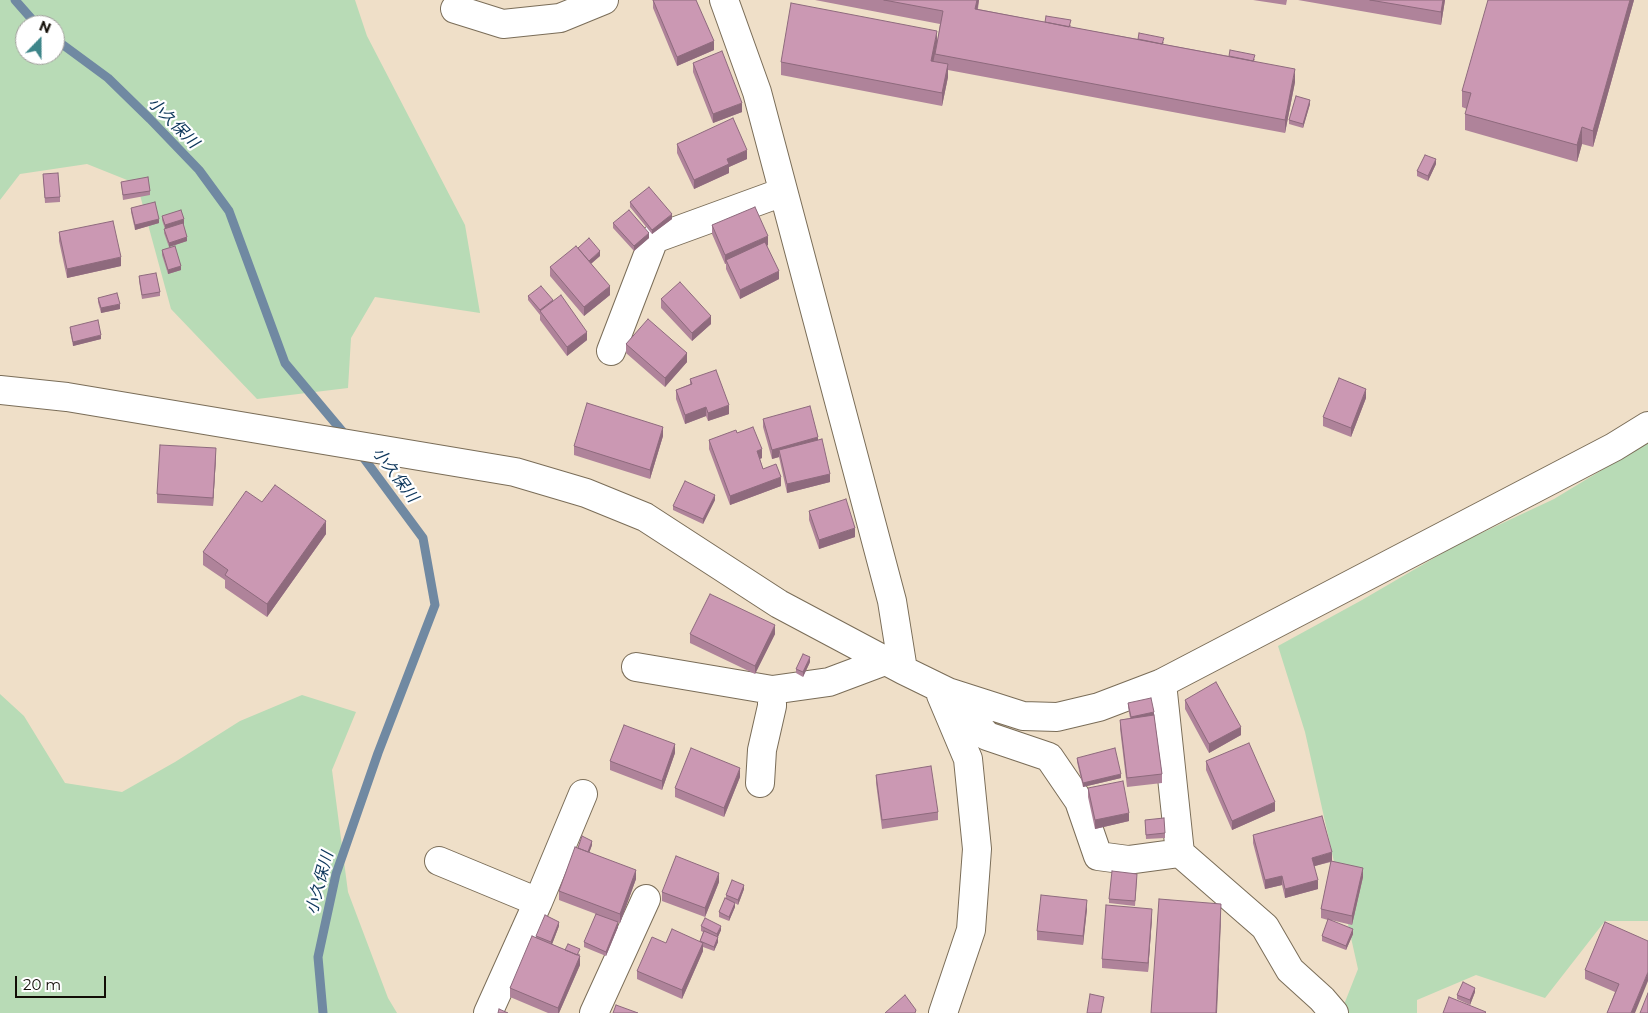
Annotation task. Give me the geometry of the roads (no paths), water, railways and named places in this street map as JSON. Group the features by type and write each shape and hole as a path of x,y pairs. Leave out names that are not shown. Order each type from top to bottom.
{"street":[{"path":"455,9 503,24 560,18 604,0"},
{"path":"724,0 756,92 892,601 894,665"},
{"path":"611,350 654,239 783,192"},
{"path":"0,390 67,397 515,472 586,493 645,517 780,604 943,690 1023,716 1057,717 1099,707 1162,683 1597,456 1648,426"},
{"path":"636,667 772,690 829,682 894,665"},
{"path":"1162,683 1180,853 1265,927 1290,970 1322,999 1334,1013"},
{"path":"760,783 762,750 772,706 772,690"},
{"path":"943,690 987,736 1049,757 1079,801 1098,856 1128,860 1180,853"},
{"path":"943,690 968,759 977,849 971,930 943,1013"},
{"path":"488,1013 538,902 583,794"},
{"path":"438,861 538,902"},
{"path":"594,1013 646,899"}],"waterway":[{"name":"小久保川","path":"15,0 28,15"},
{"name":"小久保川","path":"65,46 108,78 150,119 199,170 229,211 285,363 347,437"},
{"name":"小久保川","path":"323,1013 318,957 336,874 378,753 435,605 423,538 360,453"}]}
